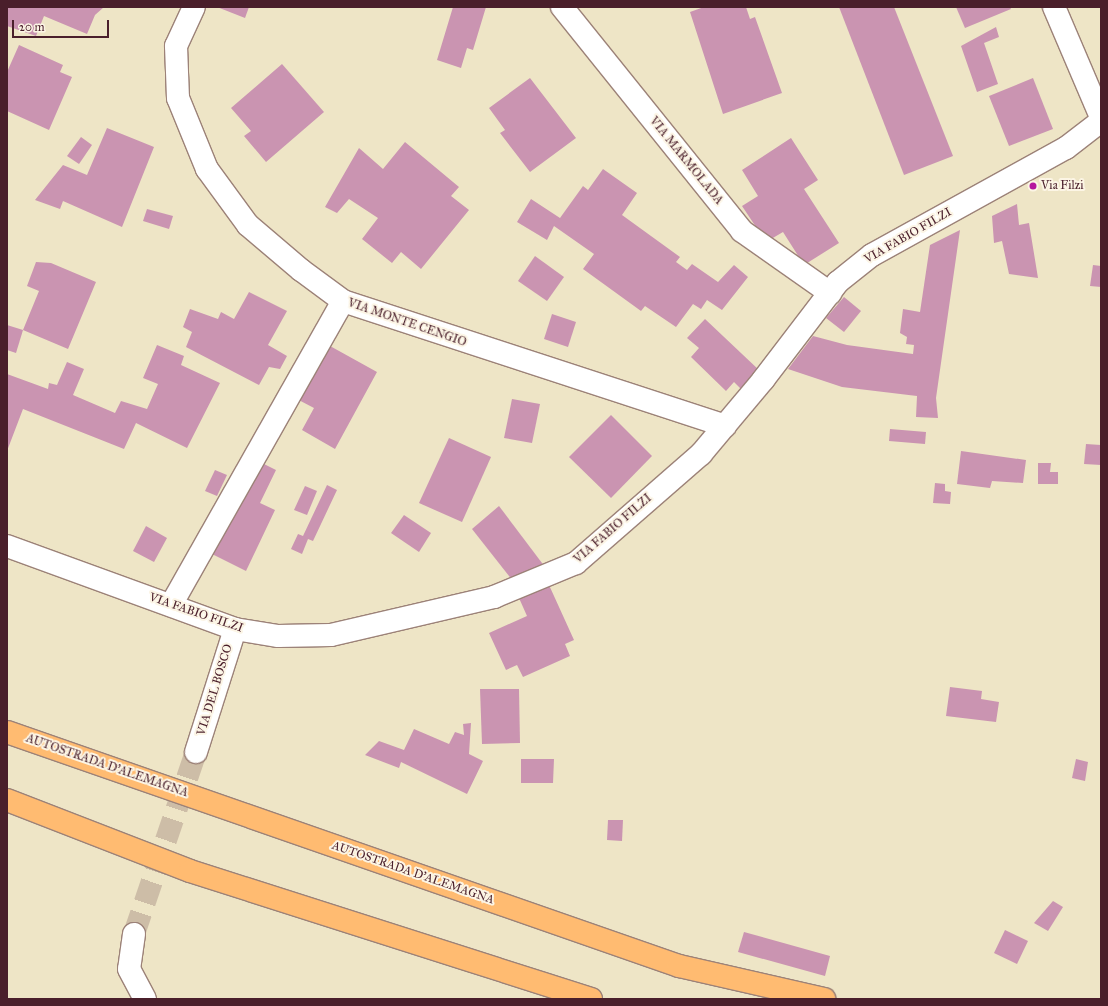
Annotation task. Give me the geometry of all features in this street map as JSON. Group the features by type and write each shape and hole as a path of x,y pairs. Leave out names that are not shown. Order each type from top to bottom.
{"highway":[{"name":"AUTOSTRADA D'ALEMAGNA","path":"7,732 679,966 824,999"},
{"path":"7,800 190,871 591,999"}],"street":[{"name":"VIA MONTE CENGIO","path":"194,7 176,46 178,98 207,169 248,225 343,301 725,426"},
{"name":"VIA MARMOLADA","path":"562,7 742,232 830,293"},
{"path":"1054,7 1101,117"},
{"name":"VIA FABIO FILZI","path":"7,546 235,629 278,636 331,635 494,597 576,563 701,454 725,426 838,282 872,255 1066,148 1101,121"},
{"path":"171,605 343,301"},
{"name":"VIA DEL BOSCO","path":"196,752 235,629"},
{"path":"134,934 129,969 145,999"}],"building":[{"path":"7,7 104,7 95,15 87,34 44,16 36,36 7,26"},
{"path":"217,7 249,7 245,18"},
{"path":"453,7 486,7 473,50 467,48 461,68 437,60"},
{"path":"704,7 746,7 750,19 755,17 782,93 723,114 690,12"},
{"path":"839,7 894,7 953,156 904,175"},
{"path":"956,7 1010,7 1011,9 965,28"},
{"path":"996,27 999,37 984,43 998,84 977,92 961,46"},
{"path":"19,45 63,65 60,72 72,77 49,130 7,111 7,72"},
{"path":"282,64 324,112 266,162 244,136 251,131 231,108"},
{"path":"530,78 576,138 530,172 500,133 505,130 489,108"},
{"path":"1033,78 1053,129 1009,146 989,96"},
{"path":"107,128 154,147 122,227 63,201 60,209 35,200 63,165 87,175"},
{"path":"81,137 92,145 79,164 67,156"},
{"path":"791,138 818,180 804,189 839,243 804,265 783,232 766,242 742,206 758,196 742,170"},
{"path":"405,142 459,187 451,196 469,210 421,269 401,252 392,263 362,239 378,218 349,199 337,213 325,207 359,148 383,169"},
{"path":"603,169 637,193 622,215 680,257 676,262 687,270 692,264 718,282 734,265 748,277 722,310 707,300 701,309 693,304 676,327 645,306 641,311 583,269 594,254 554,226 547,240 517,222 531,199 560,218 583,186 588,190"},
{"path":"1017,204 1019,225 1029,223 1038,278 1009,274 1002,241 994,243 992,216"},
{"path":"147,209 173,216 169,229 143,221"},
{"path":"960,230 936,398 938,418 916,417 917,396 842,387 788,369 813,336 847,345 913,354 914,345 906,344 907,337 900,333 903,309 920,312 930,245"},
{"path":"535,256 564,277 547,301 518,281"},
{"path":"36,262 51,263 96,282 68,349 23,330 39,291 27,286"},
{"path":"1093,265 1101,266 1101,287 1090,286"},
{"path":"249,292 287,311 268,345 287,356 280,369 269,367 259,385 186,347 192,332 183,327 190,309 218,319 221,312 234,319"},
{"path":"844,297 861,311 844,332 826,318"},
{"path":"552,314 576,322 568,347 544,339"},
{"path":"705,319 760,371 742,390 734,382 726,391 691,357 699,348 687,338"},
{"path":"7,325 23,330 16,353 7,350"},
{"path":"321,341 377,372 335,449 302,430 314,408 291,396"},
{"path":"157,345 184,356 181,365 220,383 187,448 136,423 124,449 23,409 7,451 7,374 48,389 49,383 57,385 67,362 84,369 73,395 115,413 121,401 147,409 158,384 143,378"},
{"path":"512,399 540,404 532,443 504,438"},
{"path":"611,415 652,456 611,498 569,457"},
{"path":"890,429 926,432 925,444 889,441"},
{"path":"449,438 491,457 462,522 419,503"},
{"path":"1086,444 1101,445 1101,465 1084,464"},
{"path":"961,451 1026,460 1023,483 992,481 990,488 957,484"},
{"path":"256,460 276,470 260,503 275,510 246,571 212,554"},
{"path":"1038,463 1051,463 1050,472 1058,472 1058,484 1038,484"},
{"path":"215,470 227,475 217,496 205,491"},
{"path":"935,483 945,484 945,491 951,492 950,504 933,503"},
{"path":"327,485 337,490 313,541 308,539 302,554 291,549 298,534 303,536"},
{"path":"305,486 317,491 307,515 294,510"},
{"path":"499,506 545,567 513,581 472,529"},
{"path":"404,515 431,533 419,552 391,533"},
{"path":"146,526 167,538 154,562 133,551"},
{"path":"549,585 574,640 565,644 570,656 523,677 517,665 506,670 489,633 527,616 519,598"},
{"path":"950,687 982,691 981,699 999,702 996,722 946,716"},
{"path":"480,689 519,689 520,743 482,744"},
{"path":"471,723 469,754 483,761 467,794 401,762 399,768 365,755 379,741 404,750 414,729 449,744 455,732 464,735 463,724"},
{"path":"521,759 554,759 553,783 521,783"},
{"path":"1076,759 1088,762 1085,781 1072,778"},
{"path":"608,820 623,820 622,841 607,840"},
{"path":"1053,901 1063,907 1048,931 1034,923"},
{"path":"1005,930 1028,941 1017,964 994,953"},
{"path":"744,932 830,956 825,976 738,952"}],"tunnel":[{"path":"134,934 196,752"}],"place":[{"name":"Via Filzi","path":"1033,186"}]}
